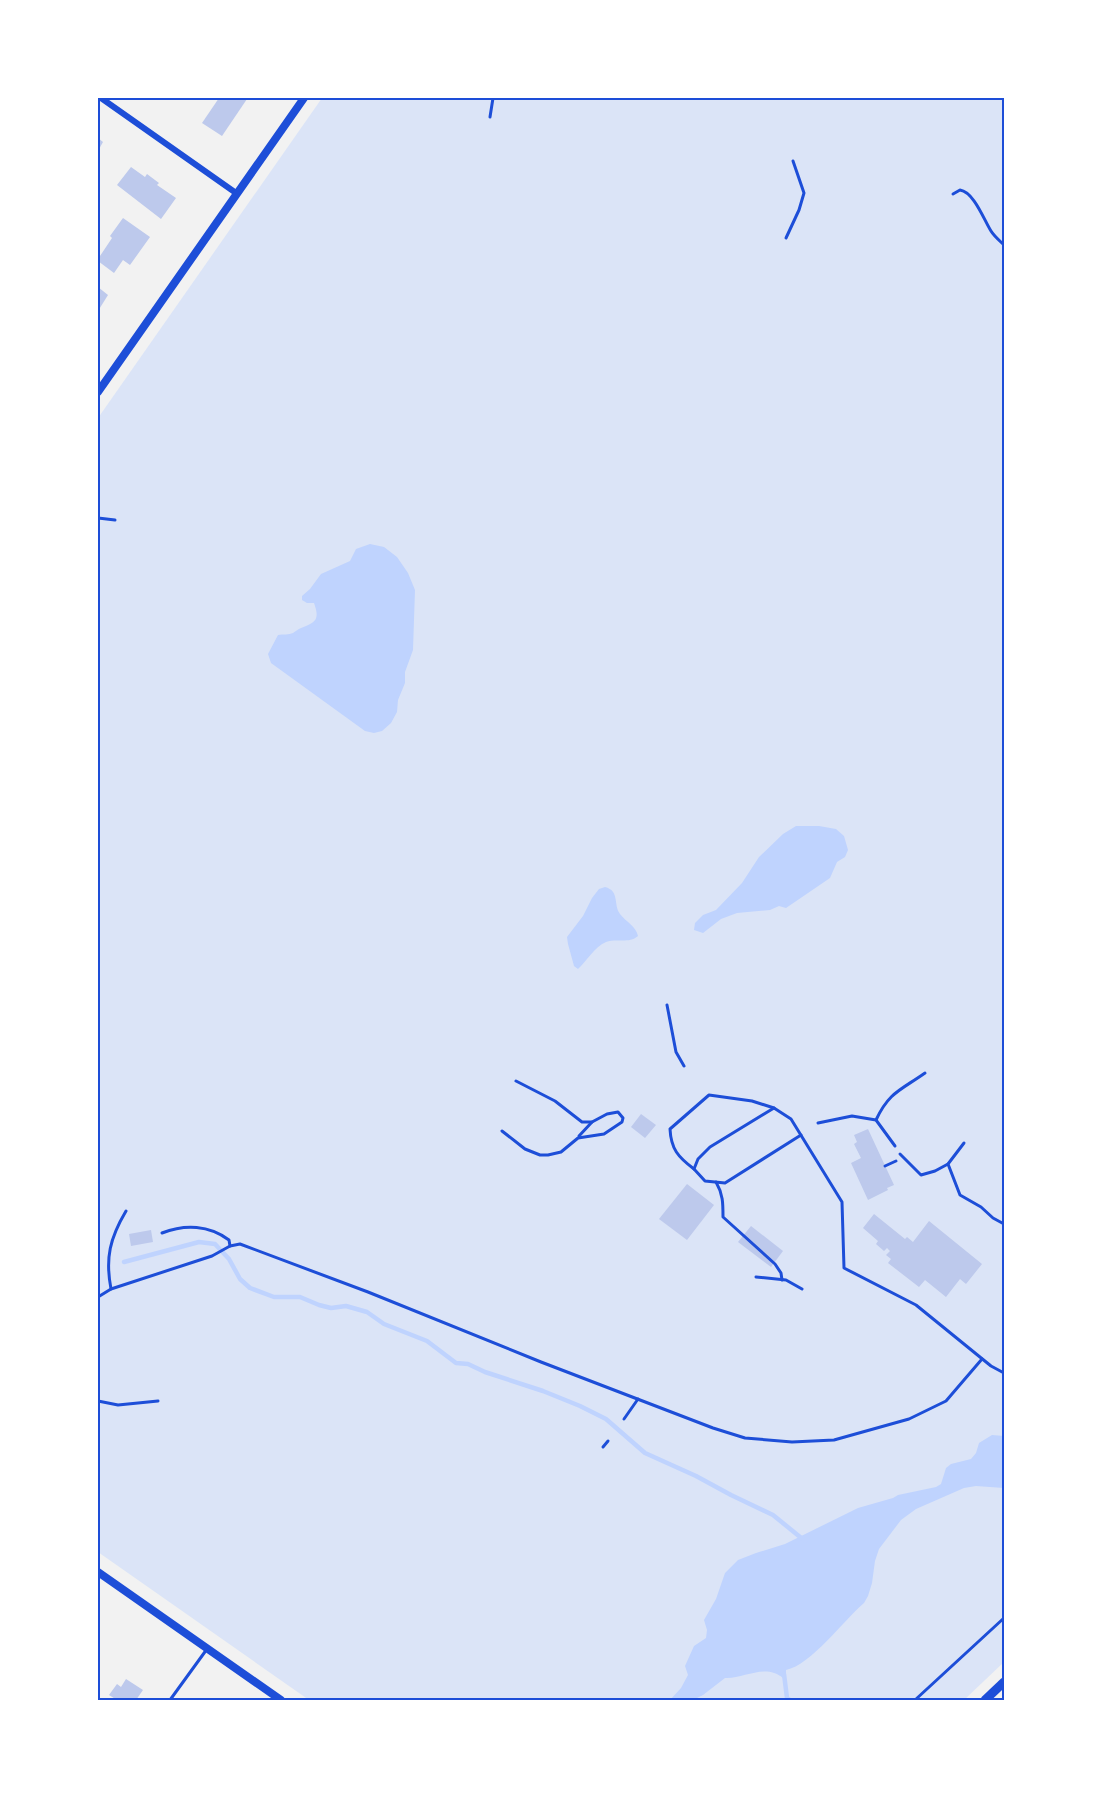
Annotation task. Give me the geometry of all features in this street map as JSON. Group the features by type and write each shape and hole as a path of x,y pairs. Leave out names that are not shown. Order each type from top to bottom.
{"main road":[{"path":"985,1701 1005,1682"}],"street":[{"path":"101,98 236,193"},
{"path":"99,386 304,98"},
{"path":"98,1572 281,1701"}],"lane":[{"path":"490,117 493,98"},
{"path":"786,238 804,193 793,161"},
{"path":"953,194 965,190 992,233 1005,245"},
{"path":"98,518 115,520"},
{"path":"667,1005 676,1052 684,1066"},
{"path":"516,1081 555,1101 577,1119 587,1123 618,1112 623,1118 622,1122 604,1134 578,1138"},
{"path":"801,1135 726,1183 705,1181 678,1157 670,1141 670,1129 710,1095 752,1101 774,1108 791,1119 801,1135 842,1202 844,1268 916,1305 991,1366 1005,1373"},
{"path":"694,1169 698,1159 710,1148 774,1108"},
{"path":"502,1131 525,1149 540,1155 548,1155 561,1152 592,1122"},
{"path":"900,1154 921,1175 948,1164 964,1143"},
{"path":"948,1164 960,1195 1005,1224"},
{"path":"716,1182 721,1192 723,1217 776,1264 782,1280"},
{"path":"111,1289 108,1266 109,1250 126,1211"},
{"path":"162,1233 185,1228 210,1230 220,1233 229,1240 230,1246"},
{"path":"98,1297 111,1289 212,1256 230,1246 240,1244 712,1428 745,1438 792,1442 834,1440 909,1419 946,1401 982,1359"},
{"path":"756,1277 782,1280 798,1285 802,1289"},
{"path":"624,1419 638,1399"},
{"path":"98,1401 118,1405 158,1401"},
{"path":"603,1447 608,1441"},
{"path":"915,1701 1005,1618"},
{"path":"170,1701 207,1648"}],"path":[{"path":"876,1120 883,1106 895,1092 925,1073"},
{"path":"818,1123 852,1116 876,1120 887,1132 900,1154 898,1160 885,1166"}],"shaded area":[{"path":"322,98 1004,98 1004,1662 964,1700 309,1700 98,1552 98,418"}],"water":[{"path":"370,544 384,547 397,557 408,573 415,590 413,650 405,672 405,683 398,700 397,712 391,723 382,731 374,733 365,731 271,663 268,654 278,635 293,633 315,620 317,613 314,603 307,603 302,600 302,596 321,574 350,561 356,549"},
{"path":"796,826 836,829 844,836 848,850 845,857 837,862 830,878 786,908 779,906 770,910 737,913 721,919 703,933 694,930 695,923 703,915 716,910 742,883 759,857 783,834"},
{"path":"605,887 613,892 620,914 633,927 638,936 631,940 610,941 602,944 578,969 574,966 567,937 583,916 592,898 599,889"},
{"path":"992,1435 1004,1436 1004,1488 976,1486 964,1488 916,1509 901,1520 879,1549 872,1583 864,1603 806,1660 786,1670 786,1677 762,1672 725,1678 693,1700 670,1700 681,1688 688,1675 685,1666 694,1646 706,1638 707,1630 704,1620 716,1599 725,1573 738,1560 785,1544 858,1508 898,1495 936,1487 941,1484 946,1468 951,1464 971,1459 979,1443"}],"building":[{"path":"219,98 247,99 222,136 202,123"},
{"path":"98,138 103,142 98,151"},
{"path":"131,167 145,177 147,174 159,183 157,185 176,198 161,219 117,185"},
{"path":"123,218 150,237 130,265 123,260 114,273 98,259"},
{"path":"98,287 108,295 98,311"},
{"path":"641,1114 656,1125 645,1138 631,1127"},
{"path":"868,1129 894,1185 868,1200 851,1163 861,1158 854,1144 857,1142 854,1135"},
{"path":"687,1184 714,1205 687,1240 659,1219"},
{"path":"874,1214 905,1239 907,1237 913,1242 929,1221 982,1264 966,1284 960,1279 946,1297 925,1280 919,1287 888,1263 891,1259 886,1255 890,1251 887,1248 884,1251 876,1244 878,1241 863,1228"},
{"path":"751,1226 783,1251 771,1267 738,1242"},
{"path":"151,1230 153,1242 131,1246 129,1234"},
{"path":"126,1679 143,1690 136,1700 117,1700 109,1695 117,1684 121,1687"}],"waterway":[{"path":"124,1262 199,1242 215,1244 229,1259 240,1279 250,1288 274,1297 300,1297 331,1308 346,1306 367,1312 384,1324 427,1341 456,1363 468,1364 580,1406 606,1419 645,1453 773,1515 805,1541"},
{"path":"784,1674 787,1698 790,1700"}]}
